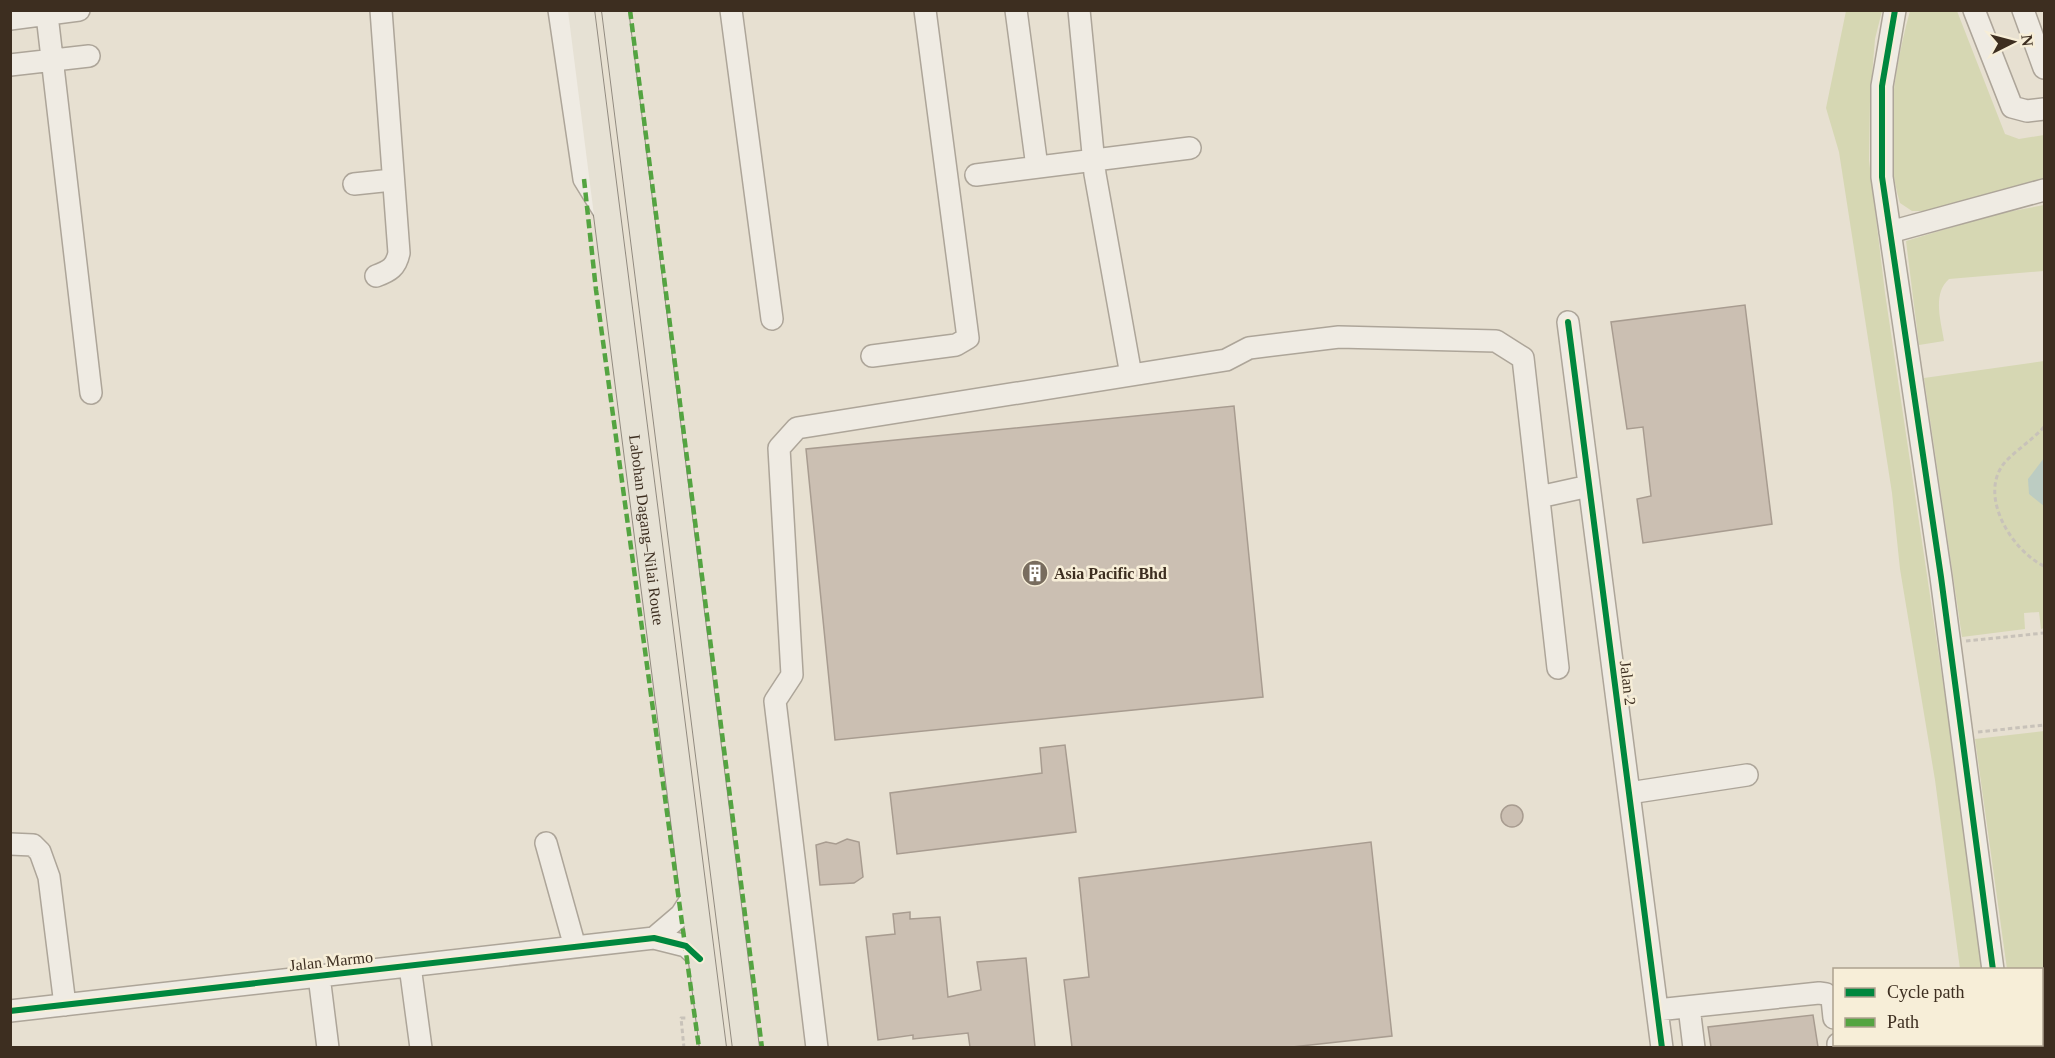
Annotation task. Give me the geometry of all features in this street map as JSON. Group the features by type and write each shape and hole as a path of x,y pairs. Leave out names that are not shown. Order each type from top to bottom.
{"main road":[{"name":"Labohan Dagang–Nilai Route","path":"580,10 692,898 713,1047"},
{"name":"Labohan Dagang–Nilai Route","path":"615,10 746,1047"}],"street":[{"path":"10,19 80,10"},
{"path":"376,276 388,272 397,264 399,253 381,10"},
{"path":"559,10 584,179 608,219"},
{"path":"731,10 772,319"},
{"path":"872,356 956,345 968,338 925,10"},
{"path":"1016,10 1037,167"},
{"path":"1079,10 1094,159 1131,375"},
{"path":"1895,10 1882,86 1882,177 1960,645 1993,968"},
{"path":"1974,10 2012,107 2027,111 2044,109"},
{"path":"2023,10 2044,68"},
{"path":"47,15 91,393"},
{"path":"10,65 89,56"},
{"path":"976,176 1190,148"},
{"path":"354,184 392,180"},
{"path":"1890,232 2044,190"},
{"name":"Jalan 2","path":"1568,322 1662,1047"},
{"path":"817,1047 775,701 792,675 779,448 797,428 1226,360 1249,348 1339,337 1497,341 1523,358 1558,668"},
{"path":"1539,497 1589,486"},
{"path":"1629,793 1747,775"},
{"path":"546,843 575,947"},
{"path":"10,844 33,845 45,865 65,1005"},
{"path":"654,938 681,915 692,898"},
{"path":"654,938 686,946 700,959"},
{"name":"Jalan Marmo","path":"10,1011 654,938"},
{"path":"410,966 421,1047"},
{"path":"320,976 328,1047"},
{"path":"1657,1010 1818,993 1827,994 1832,999 1833,1008"},
{"path":"1689,1006 1694,1047"}],"path":[{"path":"2044,426 2006,461 1998,475 1996,496 1997,511 2012,538 2032,559 2044,566"},
{"path":"1960,645 2044,633"},
{"path":"1977,732 2044,725"},
{"path":"681,1018 684,1047"}],"green space":[{"path":"1846,11 1882,11 1875,39 1870,100 1869,160 1885,293 1975,898 1983,968 1960,968 1935,780 1900,569 1892,493 1839,152 1826,108"},
{"path":"1910,11 1957,11 2005,134 2019,139 2044,135 2044,182 1927,211 1912,211 1900,203 1892,156 1892,106 1899,57"},
{"path":"2044,205 2044,271 1949,279 1944,285 1939,300 1944,341 1919,345 1906,241 1996,214"},
{"path":"2044,361 2044,628 2041,629 2039,612 2024,613 2025,629 1962,637 1924,378"},
{"path":"2044,731 2044,968 2007,968 1975,739"}],"shaded area":[{"path":"2044,458 2044,506 2029,494 2028,479"}],"building":[{"path":"1745,305 1772,524 1643,543 1637,499 1651,496 1643,427 1627,429 1611,322"},
{"name":"Asia Pacific Bhd","path":"1234,406 1263,697 835,740 806,449"},
{"path":"1065,745 1076,832 897,854 890,793 1042,773 1040,748"},
{"path":"1512,805 1520,808 1523,816 1520,824 1512,827 1504,824 1501,816 1504,808"},
{"path":"847,839 859,842 863,877 854,883 820,885 816,845 826,842 836,844"},
{"path":"1371,842 1392,1036 1292,1047 1072,1047 1064,980 1089,977 1079,878"},
{"path":"910,912 910,919 940,917 948,997 981,990 977,962 1026,958 1035,1047 970,1047 968,1033 913,1039 913,1035 878,1040 866,937 895,934 893,914"},
{"path":"1813,1015 1818,1047 1711,1047 1708,1027"}],"marked path":[{"path":"630,10 762,1048"},
{"path":"584,179 596,290 699,1048"}],"cycle path":[{"path":"1895,10 1882,86 1882,177 1941,577 1993,968"},
{"path":"1568,322 1662,1048"},
{"path":"10,1011 654,938 686,946 700,959"}],"place":[{"name":"Asia Pacific Bhd","path":"1035,573"}]}
